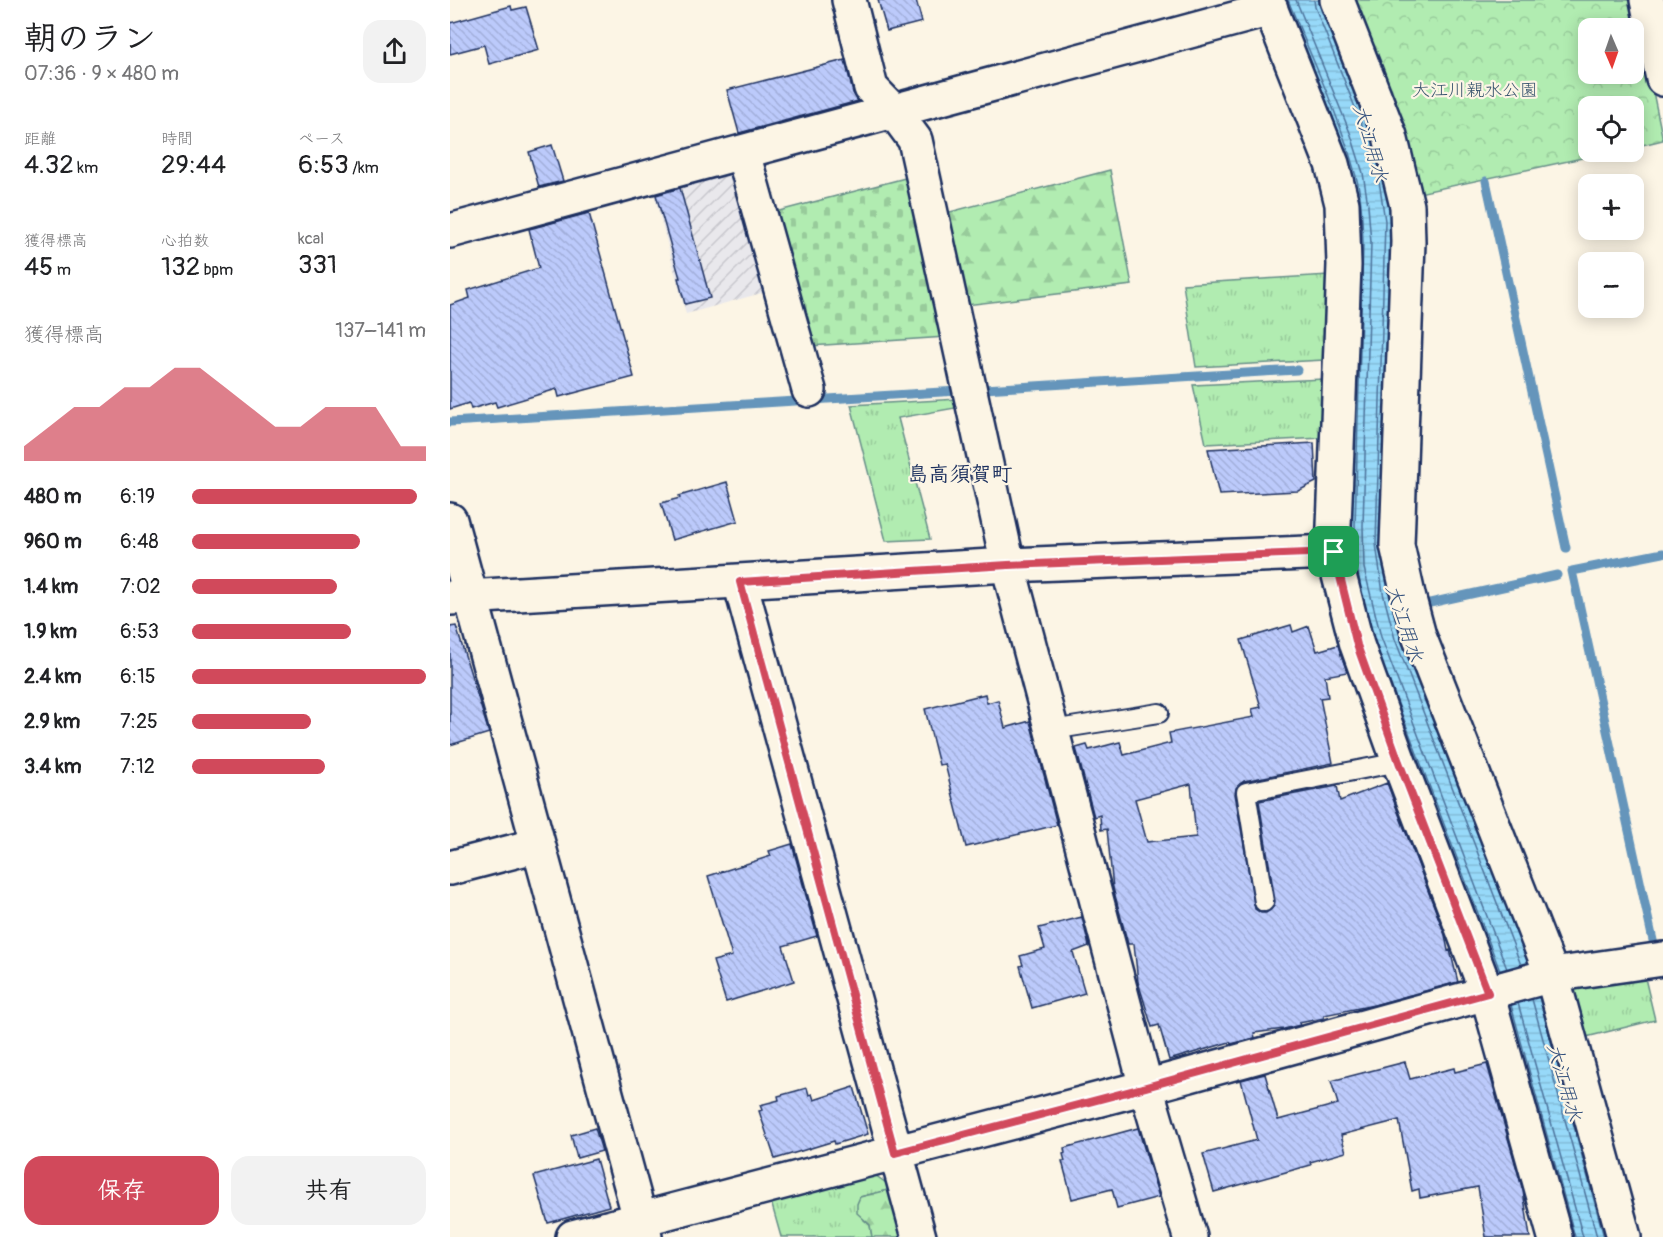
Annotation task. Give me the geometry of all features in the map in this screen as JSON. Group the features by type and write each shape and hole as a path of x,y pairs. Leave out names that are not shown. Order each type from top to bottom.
{"street":[{"path":"849,0 871,88 895,113 915,140 1008,565 1146,1087 1190,1237"},
{"path":"1337,0 1390,136 1407,206 1408,242 1397,545 1408,598 1419,636 1548,976 1624,1237"},
{"path":"1647,0 1663,79"},
{"path":"450,231 895,113 1269,5 1332,164 1342,204 1344,266 1334,552 1357,645 1399,762 1493,992 1555,1237"},
{"path":"743,153 809,390"},
{"path":"450,520 460,597 538,845 642,1228"},
{"path":"460,597 1008,565 1334,552"},
{"path":"740,582 919,1237"},
{"path":"450,868 538,845"},
{"path":"573,1237 642,1228 895,1153 1146,1087 1548,976 1663,960"}],"lane":[{"path":"1052,730 1159,712"},
{"path":"1264,902 1246,792 1399,762"}],"shaded area":[{"path":"722,171 739,182 769,291 686,314 653,190"}],"green space":[{"name":"大江川親水公園","path":"1345,0 1634,0 1638,18 1578,18 1578,84 1644,84 1644,48 1663,140 1644,145 1644,96 1578,96 1578,159 1410,195"},
{"path":"1110,170 1132,285 966,305 946,213"},
{"path":"913,176 946,337 810,346 775,212"},
{"path":"1329,275 1324,360 1196,367 1183,284"},
{"path":"1324,379 1322,438 1206,444 1193,385"},
{"path":"959,399 961,407 898,418 930,539 886,541 851,405"},
{"path":"1645,978 1655,1020 1582,1038 1568,987"},
{"path":"868,1170 886,1183 888,1190 860,1197 864,1220 870,1225 872,1237 781,1237 770,1198"},
{"path":"888,1190 901,1237 872,1237 870,1225 857,1213 857,1204 860,1197"}],"water":[{"name":"大江用水","path":"1282,0 1327,0 1394,184 1389,544 1539,974 1611,1237 1570,1237 1368,642 1351,569 1349,526 1357,242"}],"building":[{"path":"878,0 916,0 922,22 887,31"},
{"path":"511,6 512,10 526,7 539,50 489,64 484,45 450,54 450,23"},
{"path":"845,60 853,93 858,101 739,133 727,90"},
{"path":"552,145 563,181 539,187 529,152"},
{"path":"680,188 710,298 685,304 678,278 680,278 656,195"},
{"path":"589,213 634,377 559,397 557,389 497,407 495,402 471,409 469,403 450,409 450,305 470,298 468,290 539,268 529,229"},
{"path":"1314,443 1316,482 1298,491 1219,495 1208,449"},
{"path":"727,482 738,521 672,540 661,503"},
{"path":"1291,625 1293,632 1309,626 1317,651 1338,645 1347,672 1325,676 1328,697 1320,698 1333,763 1244,781 1236,788 1235,794 1255,909 1266,913 1274,906 1275,901 1259,801 1337,786 1340,801 1387,783 1445,935 1458,982 1374,1005 1324,1015 1324,1018 1299,1023 1300,1025 1284,1029 1254,1033 1255,1038 1231,1044 1230,1042 1169,1060 1159,1025 1152,1027 1138,982 1134,944 1128,944 1113,888 1107,829 1101,830 1100,815 1094,817 1076,748 1087,745 1089,750 1120,742 1124,755 1171,743 1169,733 1254,717 1252,709 1261,707 1241,640","holes":["1191,784 1196,837 1147,842 1135,799"]},
{"path":"456,626 489,733 450,745 450,627"},
{"path":"985,694 987,703 998,700 1005,728 1030,721 1057,825 966,847 945,764 939,765 925,709"},
{"path":"792,844 817,936 783,946 794,981 726,1002 713,961 732,956 708,876 771,856 769,851"},
{"path":"1082,917 1089,946 1073,952 1085,993 1032,1008 1020,966 1023,965 1020,956 1045,949 1039,928"},
{"path":"1405,1062 1410,1079 1454,1068 1455,1072 1487,1064 1523,1191 1530,1237 1486,1237 1478,1187 1420,1198 1419,1189 1412,1191 1399,1120 1341,1135 1346,1152 1310,1162 1311,1165 1214,1192 1203,1154 1257,1140 1241,1080 1265,1074 1278,1120 1338,1104 1331,1081"},
{"path":"854,1087 868,1134 835,1144 834,1141 775,1159 759,1111 762,1110 760,1105 779,1100 778,1096 807,1088 814,1100"},
{"path":"595,1128 602,1151 577,1158 571,1135"},
{"path":"1138,1128 1159,1197 1117,1208 1112,1189 1072,1199 1062,1161 1065,1161 1064,1148"},
{"path":"596,1159 609,1206 548,1223 534,1176"}],"waterway":[{"path":"1486,181 1566,548"},
{"path":"984,389 1297,370"},
{"path":"450,422 958,391"},
{"path":"1654,945 1572,571 1663,553"},
{"path":"1430,603 1557,575"}],"district":[{"name":"島高須賀町","path":"960,474"}],"route":[{"path":"1334,552 1357,645 1399,762 1488,993 895,1153 740,582 1008,565 1334,552"}]}
